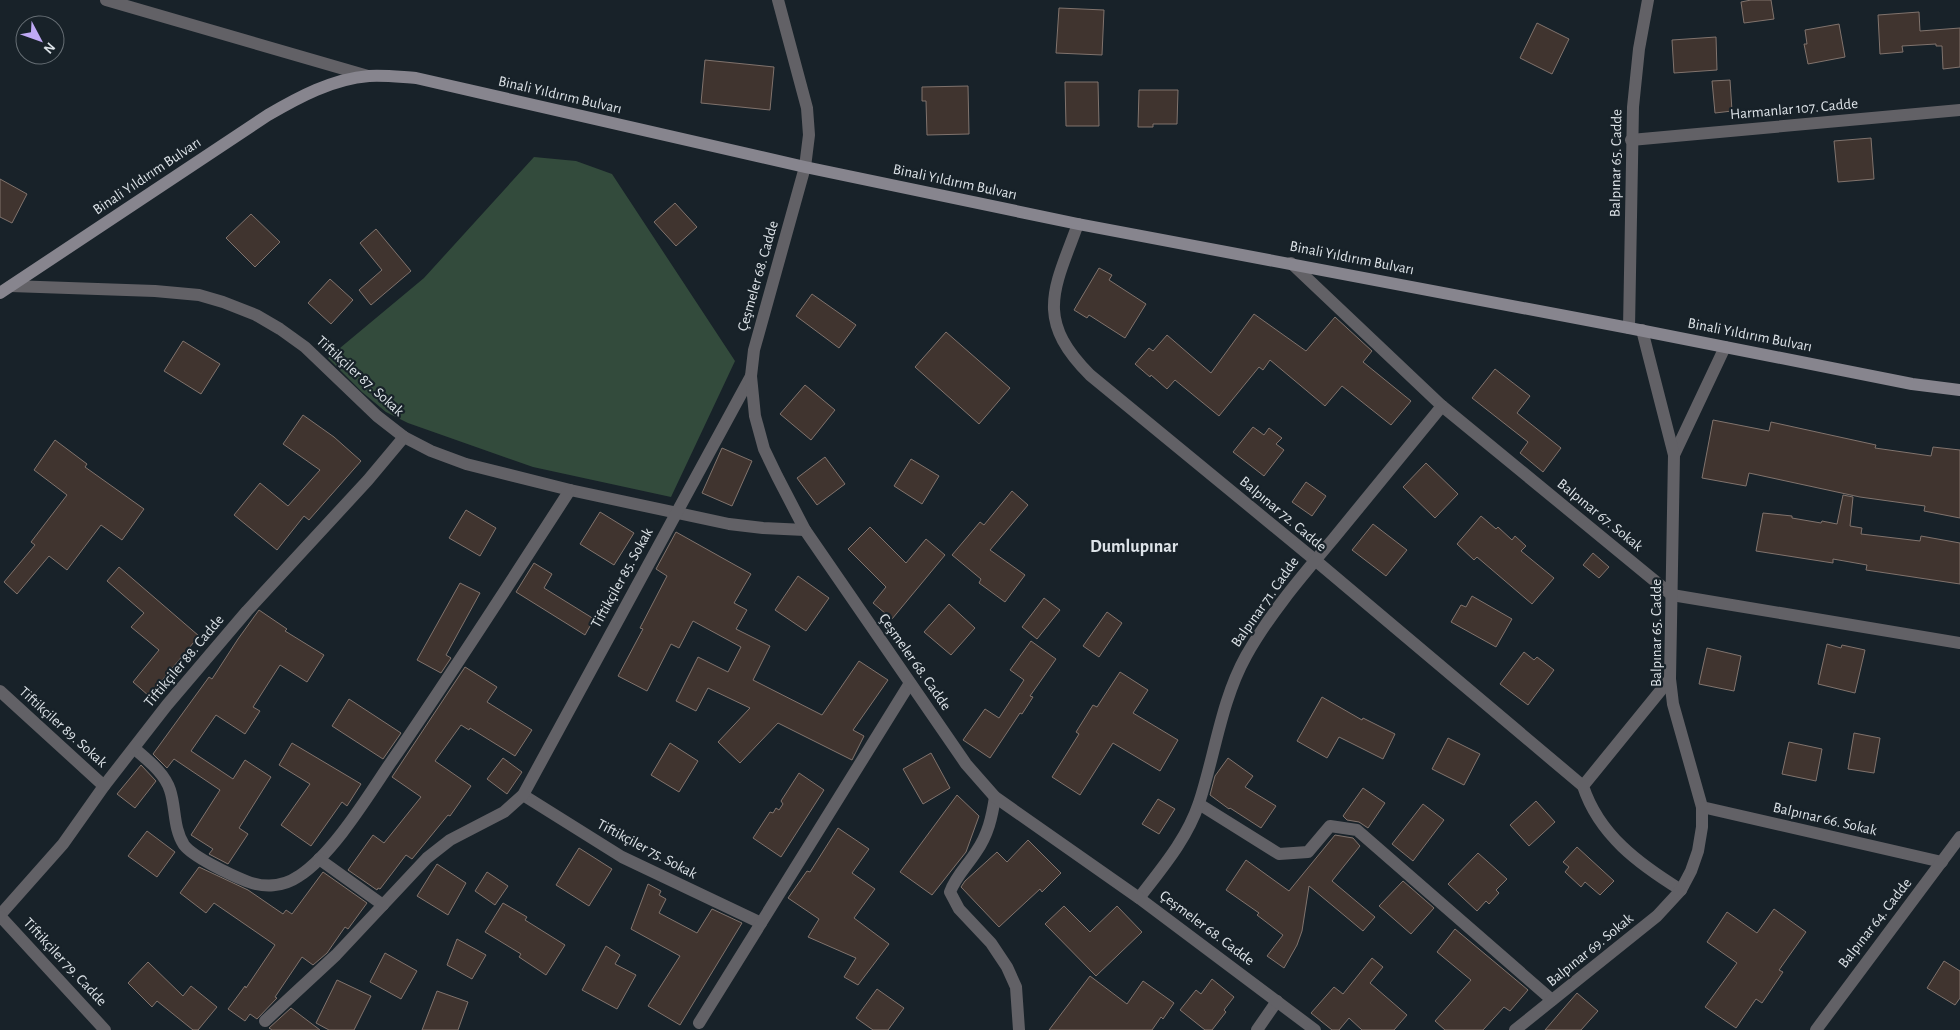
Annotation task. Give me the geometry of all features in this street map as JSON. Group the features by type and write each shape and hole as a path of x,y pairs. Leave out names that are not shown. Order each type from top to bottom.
{"main road":[{"name":"Binali Yıldırım Bulvarı","path":"5,290 268,115 301,96 368,76 390,76 416,78 805,167 1078,224 1635,329 1912,384 1960,390"}],"street":[{"path":"106,0 368,76"},
{"name":"Çeşmeler 68. Cadde","path":"778,0 807,108 809,135 805,167 754,350 751,376 754,416 764,449 805,530 966,764 995,797 1139,898 1314,1030"},
{"name":"Balpınar 65. Cadde","path":"1648,0 1636,77 1631,140 1635,329 1674,455 1670,679 1673,704 1702,807"},
{"name":"Harmanlar 107. Cadde","path":"1631,140 1960,110"},
{"name":"Balpınar 72. Cadde","path":"1078,224 1053,295 1057,330 1075,360 1090,375 1315,560 1583,786"},
{"name":"Balpınar 67. Sokak","path":"1290,263 1442,406 1672,595 1960,643"},
{"name":"Tiftikçiler 87. Sokak","path":"5,290 164,292 199,295 223,302 256,315 280,329 304,347 377,416 404,437 466,464 529,481 738,525 805,530"},
{"name":"Balpınar 65. Cadde","path":"1674,455 1726,347"},
{"name":"Tiftikçiler 85. Sokak","path":"523,796 751,376"},
{"name":"Balpınar 71. Cadde","path":"1139,898 1179,845 1199,804 1214,747 1239,671 1246,656 1271,616 1442,406"},
{"name":"Tiftikçiler 88. Cadde","path":"0,916 63,844 104,786 166,705 247,611 368,480 404,437"},
{"path":"134,748 163,776 170,789 174,803 174,819 185,846 203,860 246,881 263,885 280,886 300,876 319,859 349,823 419,722 570,490"},
{"path":"1670,679 1583,786 1595,814 1616,842 1635,859 1681,890"},
{"path":"699,1023 910,683"},
{"name":"Tiftikçiler 89. Sokak","path":"0,692 104,786"},
{"path":"265,1021 336,955 434,852 450,840 504,812 523,796"},
{"name":"Tiftikçiler 75. Sokak","path":"523,796 628,860 761,923"},
{"path":"995,797 991,822 984,840 954,880 950,892 959,909 991,943 1007,967 1016,987 1019,1030"},
{"path":"1199,804 1279,854 1308,852 1330,826 1357,830 1552,1000"},
{"name":"Balpınar 66. Sokak","path":"1702,807 1942,862"},
{"name":"Balpınar 69. Sokak","path":"1515,1030 1658,916 1681,890 1691,871 1698,851 1702,827 1702,807"},
{"name":"Balpınar 64. Cadde","path":"1816,1030 1960,836"},
{"path":"319,859 383,905"},
{"name":"Tiftikçiler 79. Cadde","path":"0,916 105,1030"},
{"path":"1257,1030 1277,1001"}],"green space":[{"path":"534,157 576,161 612,174 735,361 671,497 533,467 408,423 386,412 362,392 328,358 424,278"}],"building":[{"path":"1771,0 1774,19 1744,23 1741,2"},
{"path":"1059,8 1104,10 1102,55 1056,53"},
{"path":"1919,12 1920,31 1960,28 1960,67 1943,69 1942,46 1936,46 1936,44 1902,46 1903,52 1880,54 1878,15"},
{"path":"1537,23 1569,39 1552,74 1520,58"},
{"path":"1839,24 1845,57 1808,64 1804,44 1807,44 1805,30"},
{"path":"1716,37 1717,70 1674,73 1672,40"},
{"path":"705,60 774,67 770,110 701,103"},
{"path":"1730,80 1732,111 1715,113 1712,81"},
{"path":"1065,82 1098,82 1099,126 1066,126"},
{"path":"968,86 969,134 927,135 926,101 922,101 922,87"},
{"path":"1139,90 1178,90 1177,124 1153,124 1153,127 1138,127"},
{"path":"1871,138 1874,179 1838,182 1834,141"},
{"path":"0,179 27,194 12,223 0,217"},
{"path":"675,203 697,227 676,246 654,222"},
{"path":"251,214 280,242 255,267 226,238"},
{"path":"376,229 411,271 371,305 359,290 382,270 360,243"},
{"path":"1099,268 1112,275 1109,280 1146,304 1125,338 1089,315 1087,318 1074,310"},
{"path":"330,279 353,300 331,324 308,303"},
{"path":"812,294 856,325 839,348 796,316"},
{"path":"1254,314 1306,351 1335,317 1372,351 1363,362 1411,401 1391,425 1342,386 1325,406 1270,360 1263,370 1259,367 1219,416 1175,380 1167,389 1135,364 1149,348 1153,351 1167,335 1211,373"},
{"path":"946,332 1010,388 979,424 915,367"},
{"path":"183,341 220,364 201,394 164,371"},
{"path":"1495,369 1530,396 1517,413 1561,448 1543,472 1520,453 1528,442 1472,398"},
{"path":"805,385 835,410 811,440 780,414"},
{"path":"303,415 334,437 361,461 309,520 304,516 277,550 234,515 260,483 288,506 320,470 283,444"},
{"path":"1713,420 1769,431 1771,422 1876,445 1875,448 1931,456 1933,447 1960,450 1960,518 1924,511 1925,506 1860,497 1749,473 1746,486 1702,478"},
{"path":"1253,427 1264,435 1269,428 1282,438 1276,444 1284,450 1264,476 1233,452"},
{"path":"55,440 87,464 85,467 144,509 122,540 101,525 67,570 49,556 17,594 4,582 35,545 31,542 67,495 34,470"},
{"path":"722,448 752,461 732,506 702,493"},
{"path":"825,457 845,484 817,505 797,478"},
{"path":"911,459 939,476 922,504 894,486"},
{"path":"1426,463 1458,494 1435,518 1403,487"},
{"path":"1306,482 1326,496 1312,516 1292,502"},
{"path":"1012,491 1028,505 990,550 1025,575 1005,602 979,583 981,579 952,555 980,522 984,525"},
{"path":"1843,495 1853,497 1850,526 1862,528 1861,534 1920,541 1921,536 1960,543 1960,584 1866,570 1867,565 1833,559 1833,563 1756,551 1763,513 1837,524"},
{"path":"466,510 496,528 480,556 449,538"},
{"path":"600,512 634,533 614,565 580,544"},
{"path":"1481,516 1496,529 1498,527 1512,540 1515,536 1526,546 1521,551 1554,578 1532,604 1477,557 1474,560 1457,544"},
{"path":"1373,524 1407,550 1386,576 1352,550"},
{"path":"870,527 906,563 926,539 945,555 892,619 873,603 886,587 848,549"},
{"path":"676,532 751,574 734,603 747,610 736,629 770,646 753,680 822,715 859,661 888,680 853,730 864,736 852,760 778,723 740,763 718,742 750,708 708,688 696,711 676,701 698,657 728,672 741,647 693,621 679,648 671,644 647,691 618,676 643,629 640,628 667,576 656,569"},
{"path":"1593,553 1609,567 1599,578 1583,565"},
{"path":"534,563 552,574 544,588 594,619 585,635 516,592"},
{"path":"119,567 199,636 149,696 133,682 159,650 131,627 144,613 107,581"},
{"path":"798,576 829,598 806,631 775,610"},
{"path":"460,583 480,593 446,655 451,658 441,673 417,660"},
{"path":"1472,596 1512,619 1496,647 1451,622 1461,605 1466,607"},
{"path":"1044,598 1060,610 1037,639 1022,627"},
{"path":"949,604 975,628 951,655 924,632"},
{"path":"259,610 287,629 285,631 324,655 307,682 280,665 253,707 260,711 245,734 216,715 191,751 233,779 245,760 271,777 239,828 248,834 228,864 209,854 213,849 191,835 220,790 174,759 167,768 153,754 209,677 212,679"},
{"path":"1107,612 1122,623 1099,657 1083,646"},
{"path":"1031,641 1056,659 1030,696 1033,697 1022,714 1020,713 990,758 963,740 985,709 999,718 1024,680 1010,670"},
{"path":"1827,644 1841,648 1842,645 1865,650 1855,693 1818,684"},
{"path":"1707,648 1741,656 1734,691 1699,684"},
{"path":"1524,652 1534,660 1537,657 1554,670 1528,705 1500,684"},
{"path":"465,667 497,687 487,702 532,730 515,756 470,728 469,730 461,725 435,761 471,786 450,816 448,815 412,859 406,855 380,889 378,888 377,890 348,870 373,835 384,843 421,797 392,777"},
{"path":"1120,672 1148,690 1133,713 1178,740 1160,771 1113,743 1080,795 1052,777 1079,734 1076,732 1093,705 1097,707"},
{"path":"1322,697 1362,720 1363,718 1395,734 1383,759 1339,737 1327,758 1297,741"},
{"path":"349,699 401,733 383,759 332,726"},
{"path":"1854,733 1880,738 1874,773 1848,769"},
{"path":"1448,738 1480,754 1464,785 1432,769"},
{"path":"1789,742 1822,749 1816,781 1782,774"},
{"path":"292,743 361,784 347,806 342,802 311,846 281,825 310,784 279,765"},
{"path":"670,743 698,761 679,792 651,775"},
{"path":"931,753 950,788 923,804 903,769"},
{"path":"503,758 522,772 507,794 487,779"},
{"path":"1228,758 1253,776 1245,787 1276,806 1261,828 1210,795 1215,776"},
{"path":"141,765 156,781 135,808 117,794"},
{"path":"799,773 824,790 781,857 753,838 770,812 773,813 776,808 779,810 783,804 781,801"},
{"path":"1363,788 1385,803 1368,828 1359,822 1347,820 1343,816"},
{"path":"957,795 979,816 966,852 932,895 900,872"},
{"path":"1158,799 1175,809 1159,834 1142,824"},
{"path":"1536,801 1555,822 1529,846 1510,825"},
{"path":"1423,804 1444,820 1413,861 1392,844"},
{"path":"838,828 869,849 852,873 875,889 854,918 889,944 858,985 844,977 856,958 808,937 819,919 788,898 807,871 810,872"},
{"path":"147,831 175,852 157,877 128,856"},
{"path":"1335,835 1353,838 1360,846 1332,881 1375,917 1363,931 1309,886 1302,931 1297,945 1284,968 1267,956 1283,935 1257,915 1259,913 1226,890 1246,860 1289,891"},
{"path":"1028,840 1061,873 1042,892 1040,889 999,927 961,887 965,881 997,852 1007,862"},
{"path":"1577,847 1614,881 1600,895 1585,882 1581,887 1565,872 1569,867 1563,862"},
{"path":"579,848 612,869 589,906 556,885"},
{"path":"1478,853 1507,879 1496,890 1499,893 1489,904 1486,901 1477,911 1448,884"},
{"path":"437,864 466,883 448,915 417,896"},
{"path":"199,867 248,890 283,914 286,910 292,914 323,872 367,903 348,929 345,927 327,953 313,965 302,957 275,997 277,998 257,1019 250,1014 245,1021 228,1009 245,986 246,988 275,945 214,903 206,913 180,893"},
{"path":"487,872 508,886 495,905 475,891"},
{"path":"1403,881 1434,908 1411,934 1379,906"},
{"path":"648,884 661,891 659,895 666,899 659,913 697,933 712,909 742,923 680,1025 648,1006 680,956 631,929"},
{"path":"503,903 527,917 525,920 565,945 546,975 519,957 521,954 485,932"},
{"path":"1064,906 1090,932 1117,906 1142,932 1096,976 1045,924"},
{"path":"1774,909 1806,932 1779,970 1783,972 1762,1003 1756,999 1736,1028 1705,1007 1737,963 1707,942 1727,912 1757,933"},
{"path":"1455,929 1528,990 1510,1011 1504,1007 1483,1030 1445,1030 1435,1021 1471,980 1437,952"},
{"path":"457,939 486,955 472,979 447,965"},
{"path":"606,946 620,955 615,964 636,975 617,1009 582,990"},
{"path":"385,953 417,971 401,999 370,982"},
{"path":"1372,958 1383,967 1370,983 1407,1015 1394,1030 1362,1030 1349,1018 1339,1030 1332,1030 1311,1013 1334,987 1343,994"},
{"path":"1944,961 1960,971 1960,998 1955,1005 1927,988"},
{"path":"148,962 183,996 191,986 217,1007 198,1030 193,1030 157,1001 152,1007 128,983"},
{"path":"1090,976 1127,1004 1143,981 1174,1003 1163,1019 1161,1017 1152,1030 1049,1030"},
{"path":"1212,979 1234,997 1224,1010 1226,1012 1212,1030 1205,1030 1180,1010 1196,990 1201,994"},
{"path":"337,980 371,996 354,1030 329,1030 316,1023"},
{"path":"877,989 904,1008 888,1030 873,1030 856,1018"},
{"path":"437,991 468,1002 458,1030 422,1030"},
{"path":"1577,993 1598,1011 1581,1030 1545,1030"},
{"path":"291,1008 320,1030 272,1030 269,1028"}],"district":[{"name":"Dumlupınar","path":"1134,547"}]}
